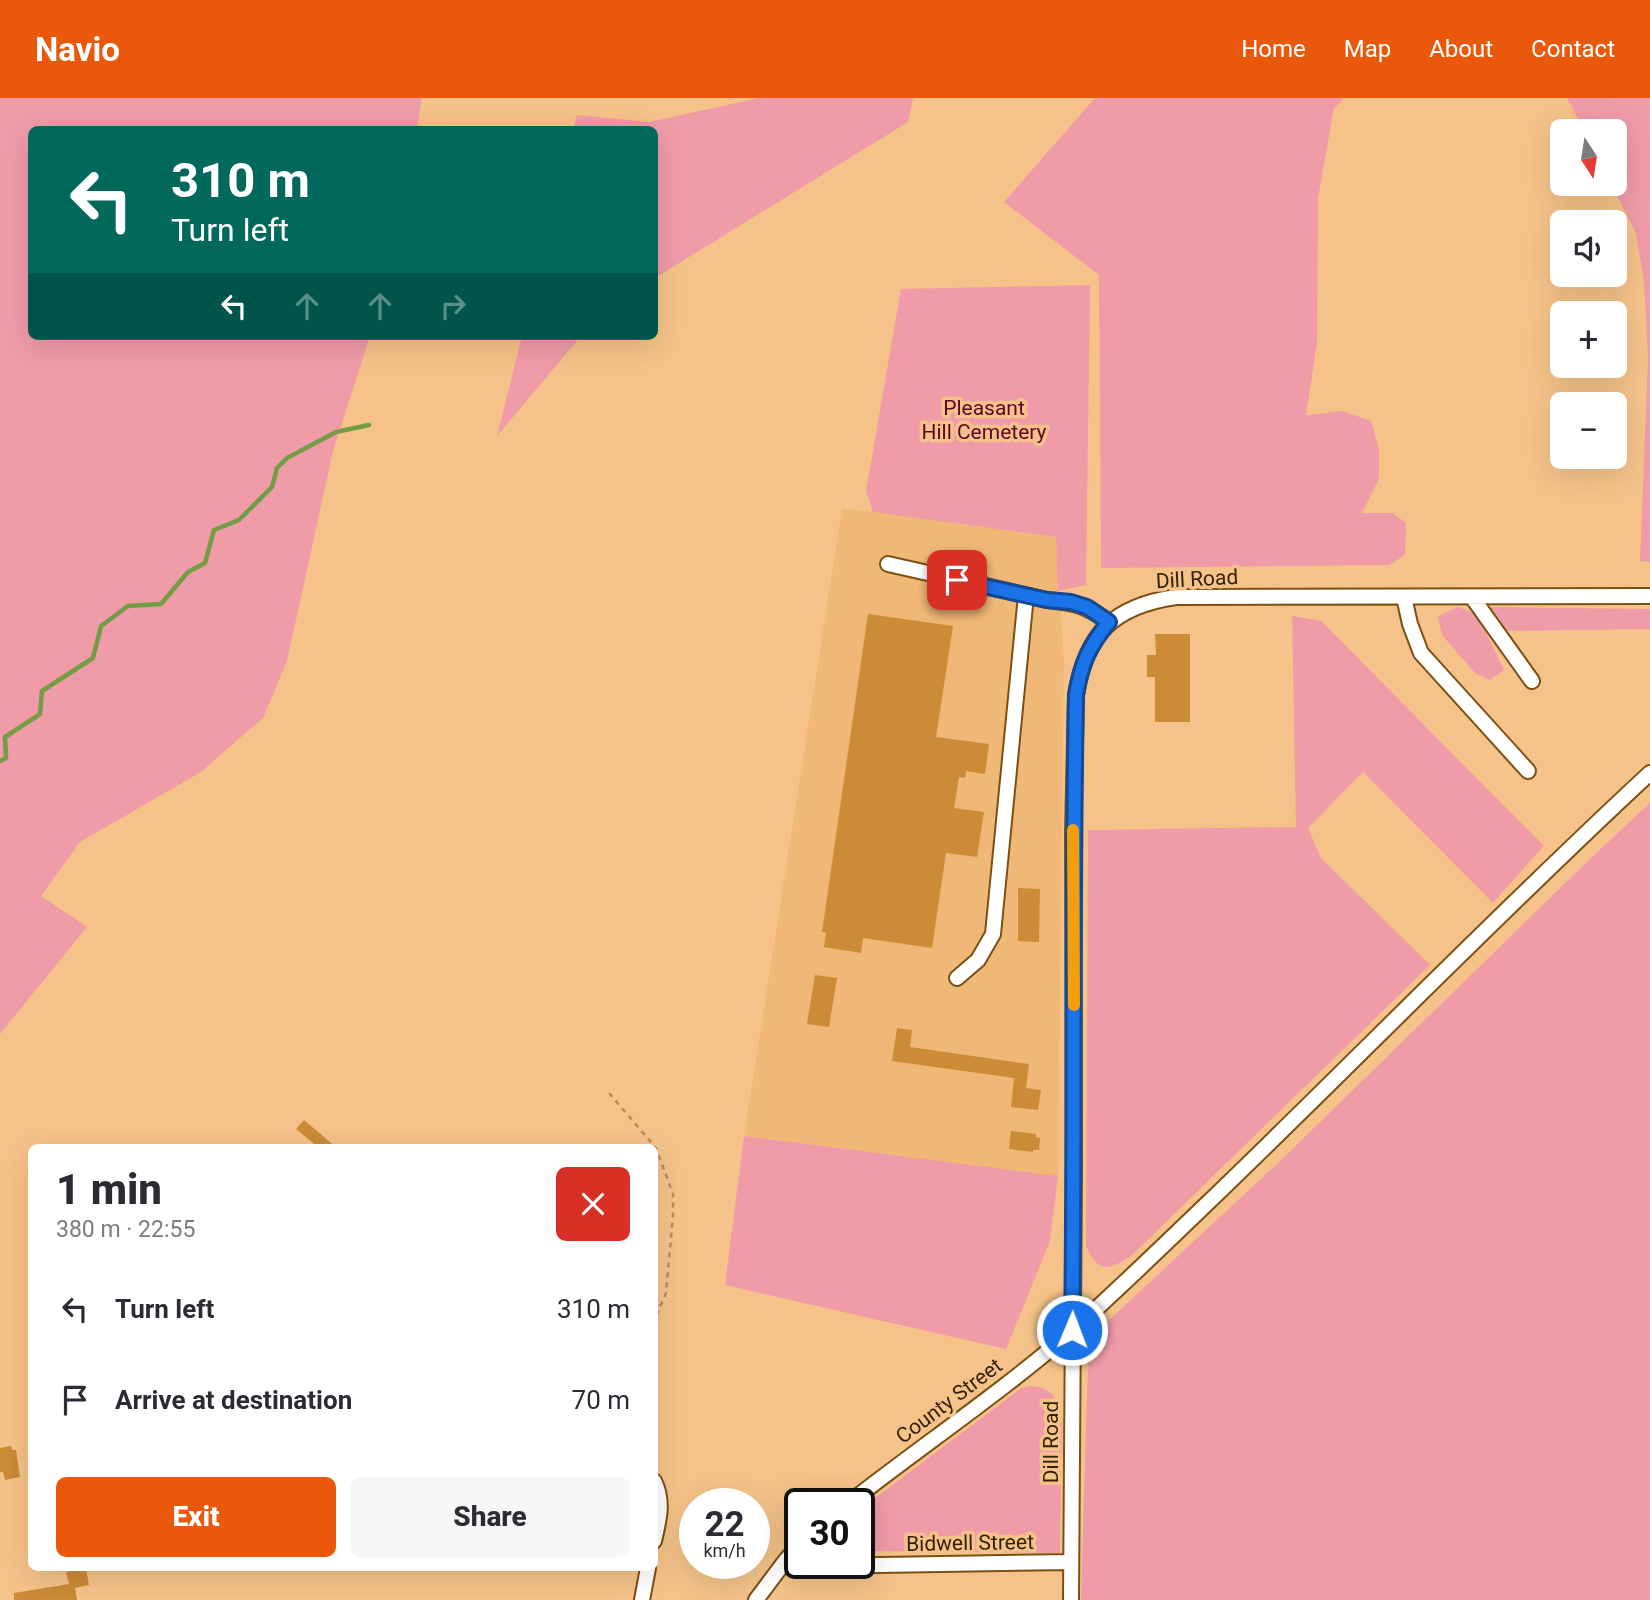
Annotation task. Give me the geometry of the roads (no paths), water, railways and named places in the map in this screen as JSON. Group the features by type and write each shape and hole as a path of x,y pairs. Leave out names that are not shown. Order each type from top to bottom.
{"street":[{"path":"888,564 1026,595 1071,602 1087,607 1109,622"},
{"path":"957,978 978,960 993,934 1026,595"},
{"name":"Dill Road","path":"1071,1600 1073,834 1076,695 1079,674 1086,655 1109,622 1119,615 1154,600 1175,597 1650,596"},
{"path":"1404,597 1410,624 1421,653 1528,771"},
{"path":"1472,597 1532,681"},
{"name":"County Street","path":"869,1488 1021,1373 1072,1330 1240,1172 1589,829 1650,773"},
{"path":"658,1492 661,1501 658,1526"},
{"name":"Bidwell Street","path":"875,1565 1071,1562"},
{"path":"756,1600 784,1563"},
{"path":"642,1600 647,1571"}],"waterway":[{"path":"0,761 6,758 5,737 40,714 42,691 93,658 101,626 128,606 161,604 188,572 205,563 214,530 239,520 272,487 277,468 287,458 336,432 369,425"}],"park label":[{"name":"Pleasant Hill Cemetery","path":"984,420"}]}
